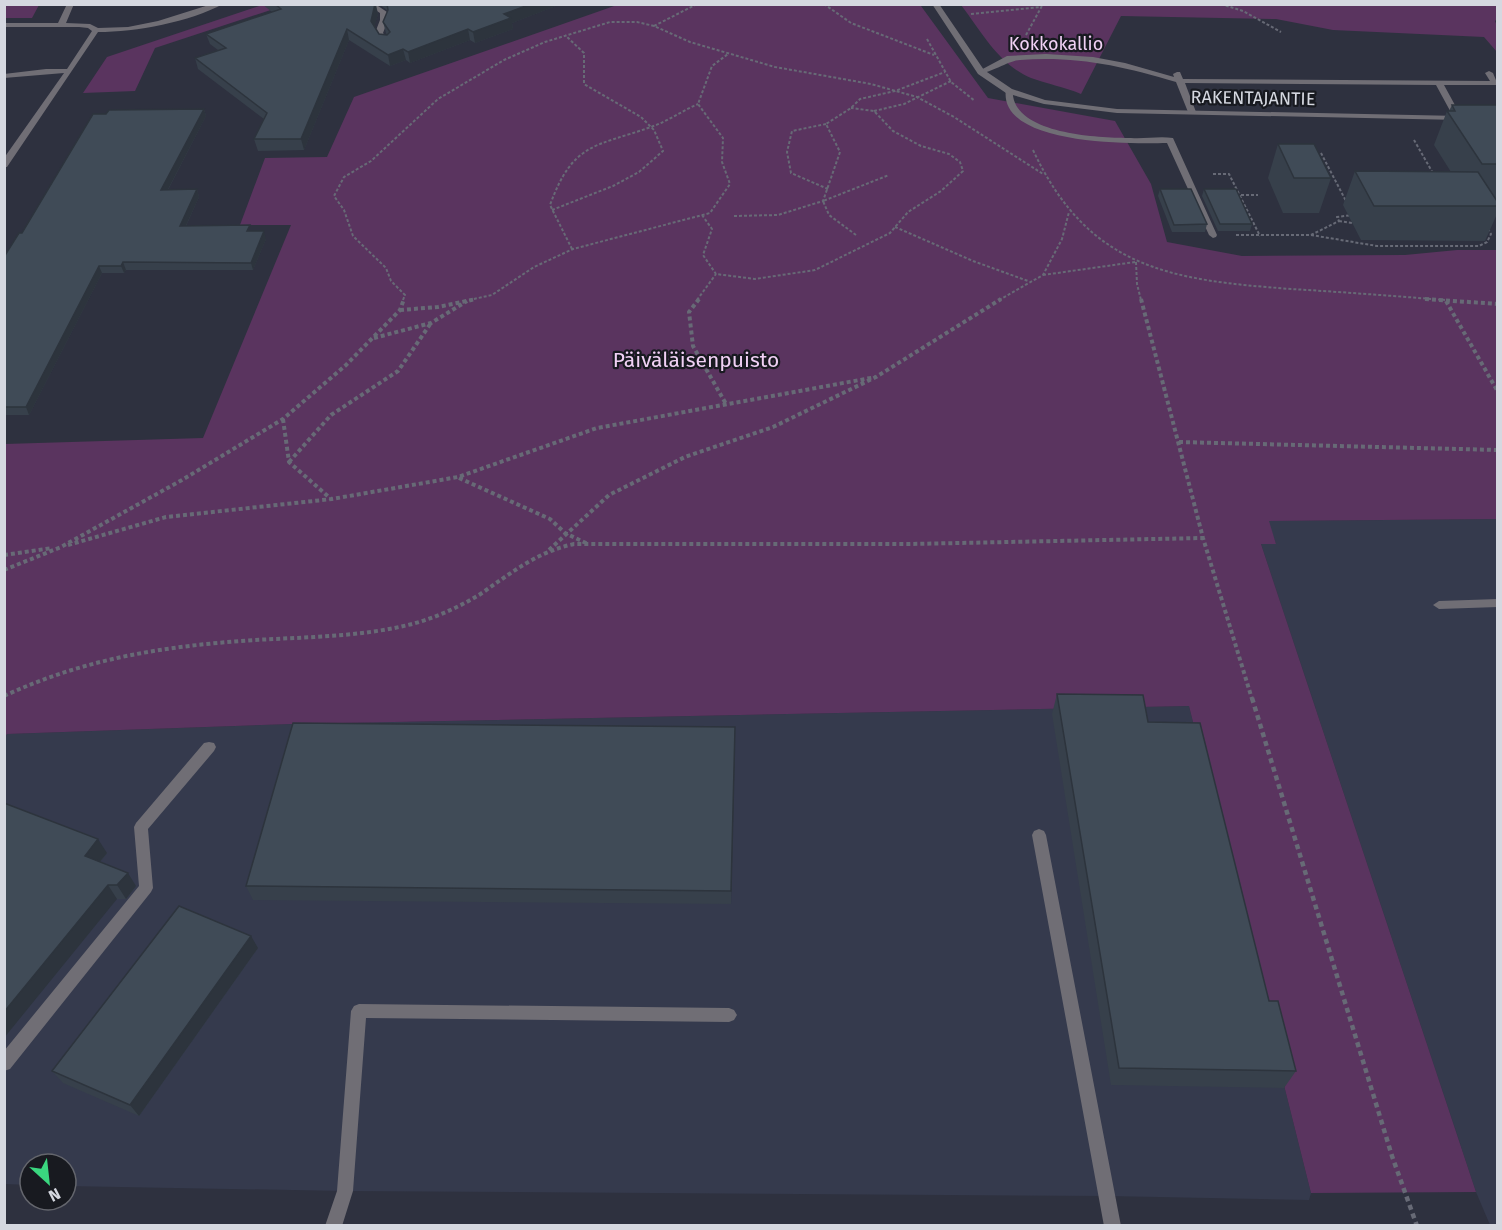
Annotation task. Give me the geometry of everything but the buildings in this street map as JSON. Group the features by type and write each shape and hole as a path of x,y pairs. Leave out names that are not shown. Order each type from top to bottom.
{"street":[{"path":"61,25 71,4"},
{"path":"4,25 90,26 96,30 117,31 148,27 220,4"},
{"path":"369,4 383,12 384,20 379,33 386,42"},
{"path":"935,4 981,72 1009,91 1012,104 1024,118 1052,131 1073,136 1131,142 1170,140 1212,233"},
{"path":"4,165 96,30"},
{"path":"981,72 1010,58 1046,56 1093,59 1125,65 1180,81 1495,83 1489,73"},
{"path":"4,76 69,71"},
{"path":"1176,71 1192,112"},
{"path":"1439,83 1458,118"},
{"name":"RAKENTAJANTIE","path":"1009,91 1044,102 1117,111 1468,119"},
{"path":"1439,605 1497,603"},
{"path":"4,1064 146,888 141,827 209,747"},
{"path":"1039,836 1113,1226"},
{"path":"333,1226 345,1191 359,1011 729,1015"}],"path":[{"path":"654,26 697,4"},
{"path":"824,4 851,23 935,55"},
{"path":"1221,4 1243,11 1281,32"},
{"path":"967,14 979,15 1041,7"},
{"path":"4,555 61,547 182,480 283,419 346,365 400,310 405,295 391,281 386,268 353,236 344,210 334,196 344,177 371,162 438,99 504,60 565,35 610,22 637,22 654,26 690,42 784,69 871,84 917,97 954,117 1043,174 1069,212 1099,238 1136,262 1162,271 1199,279 1497,304"},
{"path":"552,210 613,186 639,172 663,151 651,127 641,117 584,84 584,53 565,35"},
{"path":"573,249 550,205 567,164 604,140 651,127 698,104 712,66 729,54"},
{"path":"828,189 791,172 785,145 792,131 826,124 851,108 860,99 895,91 945,72"},
{"path":"851,108 891,111 951,82 981,72"},
{"path":"400,310 438,307 492,295 534,267 573,249 710,213 730,184 722,162 723,138 698,104"},
{"path":"702,215 712,229 703,255 716,274 755,279 815,270 890,233 908,212 941,191 963,171 960,162 949,154 921,146 893,131 874,111"},
{"path":"1400,116 1435,176"},
{"path":"826,124 840,152 823,201 829,215 856,235"},
{"path":"1321,153 1354,215 1337,216 1340,221"},
{"path":"1185,174 1229,174 1260,236"},
{"path":"734,216 778,215 823,201 889,175"},
{"path":"1241,195 1258,195"},
{"path":"1043,275 1062,238 1069,212"},
{"path":"1311,235 1340,221 1352,223"},
{"path":"1212,233 1239,236 1311,235 1377,246 1479,246 1487,242 1491,234 1486,225 1497,225"},
{"path":"896,227 973,261 1029,281"},
{"path":"4,696 46,676 74,666 177,645 367,633 407,626 434,618 476,596 549,550 609,495 684,457 773,427 876,377 1029,281 1043,275 1136,262"},
{"path":"1136,262 1137,284 1203,538 1392,1156 1417,1226"},
{"path":"716,274 689,312 693,346 726,404"},
{"path":"372,339 431,323 470,299"},
{"path":"1446,300 1497,392"},
{"path":"289,462 331,415 398,371 431,323"},
{"path":"4,570 61,547 166,517 332,499 458,477 597,428 876,377"},
{"path":"283,419 289,462 332,499"},
{"path":"1179,442 1497,450"},
{"path":"458,477 550,519 565,533 588,544"},
{"path":"549,550 574,544 910,544 1203,538"}],"shaded area":[{"path":"1497,519 1497,1225 1490,1225 1476,1192 1261,544 1276,544 1268,521"},
{"path":"1189,706 1311,1193 1309,1200 78,1186 78,1152 18,1152 18,1185 5,1184 4,737 7,734 292,724"}],"green space":[{"name":"Päiväläisenpuisto","path":"916,4 921,6 988,98 1115,121 1151,184 1167,242 1242,256 1405,255 1457,250 1497,250 1497,519 1269,521 1276,544 1261,544 1476,1192 1311,1193 1189,706 292,724 7,734 5,737 5,444 203,438 291,225 240,225 265,158 327,157 354,97 617,5"},
{"path":"4,5 39,5 32,18 5,18"},
{"path":"262,5 286,5 155,48 135,91 83,93 107,57"},
{"name":"Kokkokallio","path":"961,5 1497,5 1495,21 1497,52 1484,37 1333,30 1276,19 1121,16 1081,94 1031,78 1009,65"}]}
